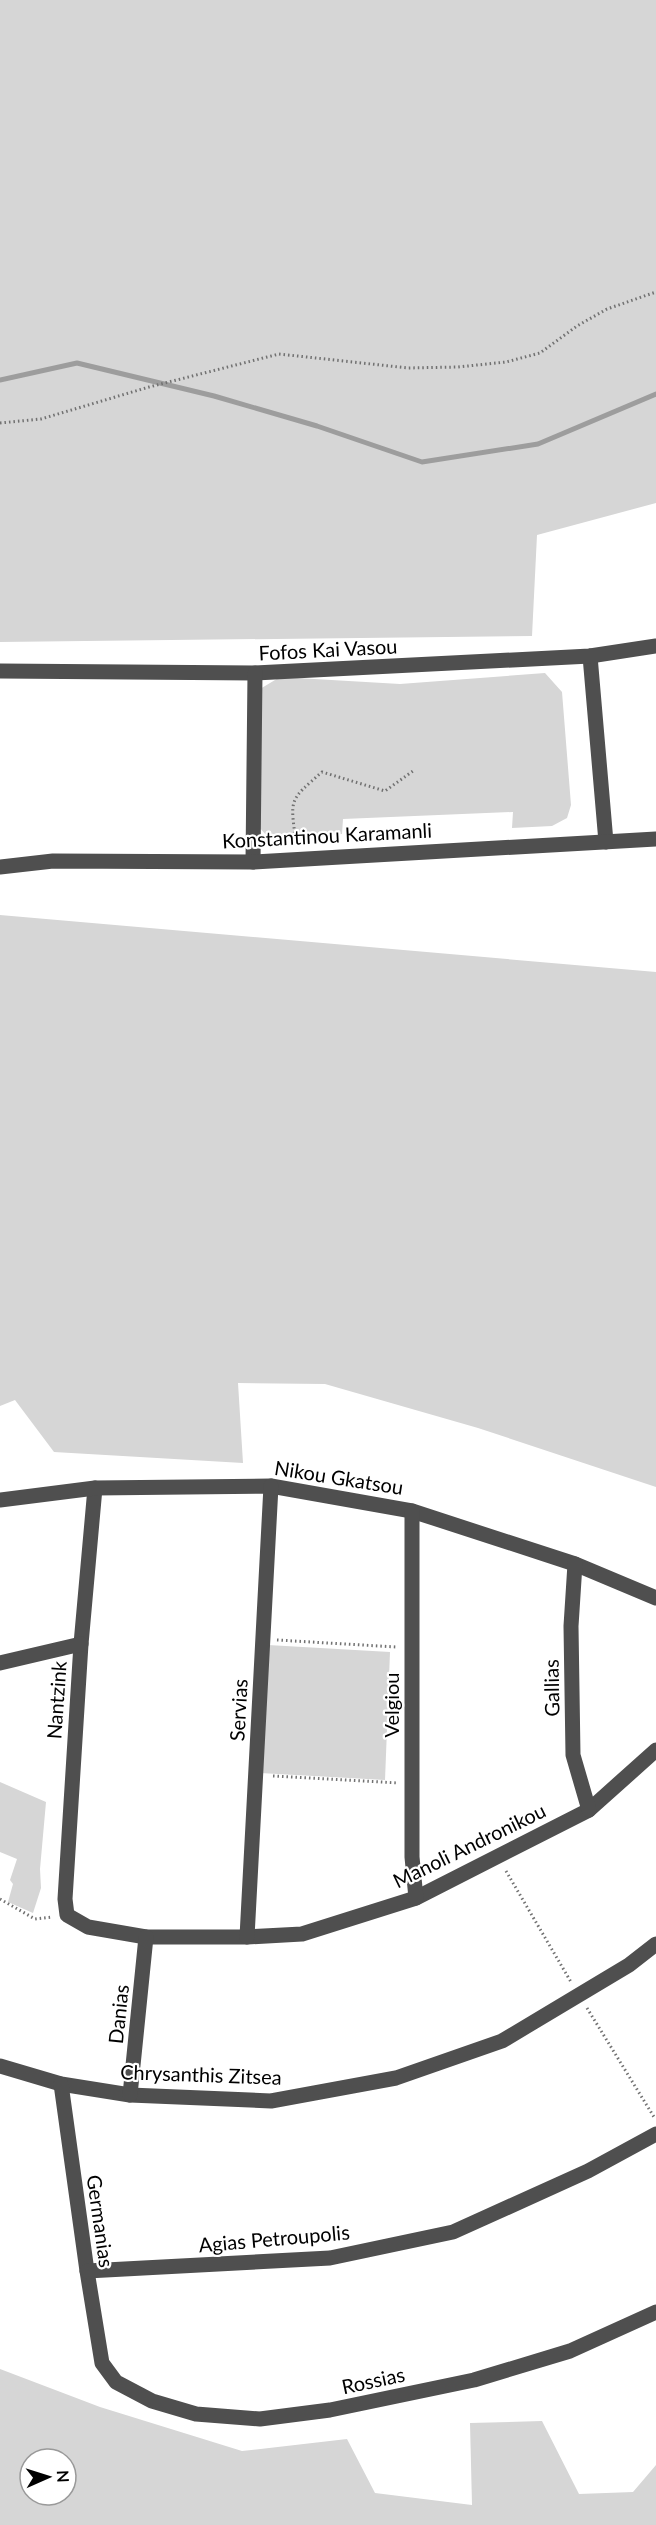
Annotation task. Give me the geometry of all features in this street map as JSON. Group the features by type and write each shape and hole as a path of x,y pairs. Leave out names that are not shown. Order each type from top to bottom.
{"street":[{"name":"Fofos Kai Vasou","path":"0,671 255,674 590,656 656,646"},
{"path":"590,656 606,842"},
{"path":"253,862 255,674"},
{"name":"Konstantinou Karamanli","path":"0,867 53,861 253,862 656,839"},
{"name":"Nikou Gkatsou","path":"0,1500 95,1488 272,1486 412,1511 575,1564 656,1598"},
{"name":"Servias","path":"247,1937 272,1486"},
{"name":"Nantzink","path":"67,1915 65,1899 81,1644 95,1488"},
{"name":"Velgiou","path":"412,1511 412,1857 416,1898"},
{"name":"Gallias","path":"575,1564 571,1626 573,1755 589,1810"},
{"path":"0,1663 81,1644"},
{"name":"Manoli Andronikou","path":"67,1915 88,1927 146,1937 247,1937 302,1934 416,1898 589,1810 656,1750"},
{"name":"Danias","path":"130,2095 146,1937"},
{"name":"Chrysanthis Zitsea","path":"0,2066 61,2084 130,2095 271,2102 396,2078 502,2041 629,1965 656,1944"},
{"name":"Germanias","path":"61,2084 102,2362"},
{"name":"Agias Petroupolis","path":"87,2271 330,2258 453,2232 588,2171 656,2134"},
{"name":"Rossias","path":"102,2362 116,2382 152,2401 196,2414 260,2419 330,2410 474,2380 570,2351 656,2312"}],"path":[{"path":"0,423 40,419 156,385 279,354 408,368 458,367 506,362 540,353 577,326 607,309 656,292"},
{"path":"298,859 292,810 296,795 322,772 385,791 413,771"},
{"path":"263,1639 412,1648"},
{"path":"256,1775 412,1784"},
{"path":"0,1899 35,1918 67,1915"}],"shaded area":[{"path":"0,0 656,0 656,503 537,535 532,636 0,642"},
{"path":"545,673 562,692 571,805 567,818 552,826 512,828 513,812 343,819 342,834 288,839 268,837 257,825 260,689 280,677 400,684"},
{"path":"0,915 656,972 656,1487 478,1428 325,1384 238,1383 243,1463 54,1452 15,1400 0,1406"},
{"path":"268,1645 390,1652 385,1780 260,1773"},
{"path":"0,1782 46,1802 40,1869 41,1888 33,1913 8,1902 13,1884 10,1880 17,1859 0,1852"},
{"path":"0,2369 100,2407 242,2451 347,2439 375,2493 472,2505 470,2423 542,2421 579,2494 633,2492 656,2465 656,2525 0,2525"}],"waterway":[{"path":"0,380 77,363 214,396 317,426 422,462 538,444 656,394"}]}
